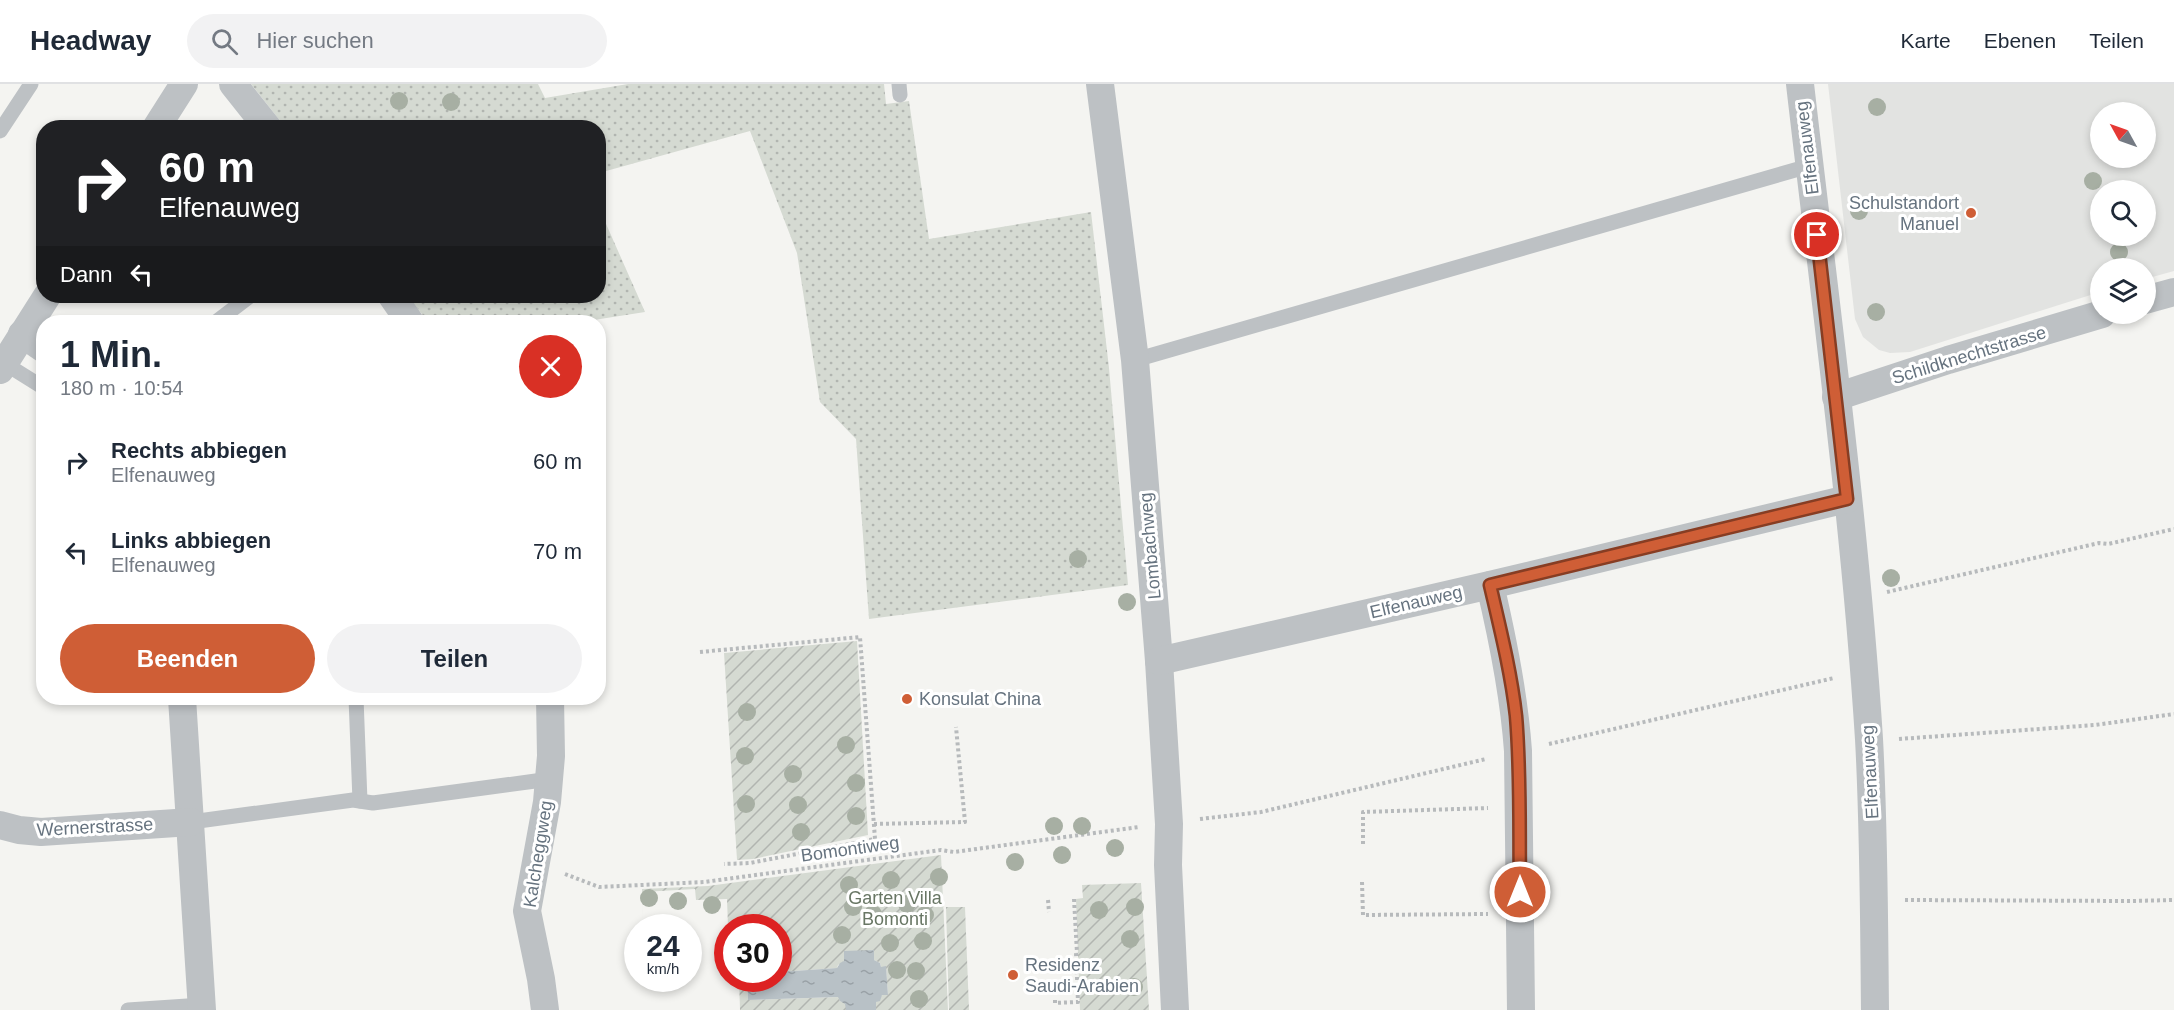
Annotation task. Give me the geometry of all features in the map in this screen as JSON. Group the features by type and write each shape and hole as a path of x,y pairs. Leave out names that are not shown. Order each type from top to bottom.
{"street":[{"path":"161,120 184,84"},
{"path":"233,84 262,120"},
{"name":"Lombachweg","path":"1100,84 1135,360 1159,661 1169,824 1168,865 1175,1010"},
{"name":"Elfenauweg","path":"1800,84 1847,499 1869,741 1875,1010"},
{"path":"2156,297 2174,292"},
{"name":"Schildknechtstrasse","path":"1836,397 1948,360 2090,318"},
{"path":"2,367 33,342"},
{"name":"Elfenauweg","path":"1159,661 1490,585 1847,499"},
{"path":"1490,585 1508,667 1518,751 1521,1010"},
{"path":"183,705 202,1007"},
{"name":"Kalcheggweg","path":"545,1010 527,912 550,779 550,705"},
{"name":"Wernerstrasse","path":"0,825 41,832 191,822"}],"lane":[{"path":"0,131 31,84"},
{"path":"1135,360 1809,166"},
{"path":"225,315 241,303"},
{"path":"2,367 36,384"},
{"path":"356,705 360,801"},
{"path":"191,822 353,800 373,803 550,779"},
{"path":"128,1010 202,1007"}],"path":[{"path":"1857,599 2099,543 2108,544 2174,529"},
{"path":"700,652 860,637 875,839 750,862 724,864"},
{"path":"1869,741 2096,725 2174,714"},
{"path":"874,824 965,822 956,727"},
{"path":"1363,844 1363,812 1500,808"},
{"path":"1107,824 1108,831"},
{"name":"Bomontiweg","path":"537,863 599,887 704,882 941,850 954,852 1169,824"},
{"path":"1362,882 1363,915 1490,914"},
{"path":"1055,1000 1055,1004 1078,1002 1074,899"},
{"path":"1048,900 1049,912"},
{"path":"1873,900 2174,900"}],"shaded area":[{"name":"Schulstandort Manuel","path":"1828,84 2174,84 2174,271 2156,276 2156,258 2090,258 2090,295 1910,352 1890,353 1879,350 1863,337 1855,319"}],"green space":[{"path":"251,84 538,84 545,98 628,84 884,84 886,104 909,101 929,239 1091,212 1109,368 1128,585 869,619 856,439 820,402 797,253 750,131 606,171 606,120 279,120"},
{"path":"606,224 645,312 606,318 606,315 423,315 413,303 606,303"},
{"path":"857,641 868,835 753,859 737,860 724,653"},
{"name":"Garten Villa Bomonti","path":"941,855 948,1010 876,1010 876,1002 882,995 888,995 886,967 881,967 880,963 874,960 873,950 838,965 837,968 792,971 792,914 728,914 727,899 696,900 695,889 642,892 642,889 708,886"},
{"path":"1141,883 1149,1010 1080,1010 1076,899 1083,898 1082,885"},
{"path":"946,907 965,907 969,1010 949,1010"},
{"path":"739,992 748,992 748,1000 839,997 840,1001 846,1003 846,1010 740,1010"}],"water":[{"path":"874,950 874,960 880,963 881,967 886,966 888,995 882,995 880,1001 876,1002 876,1010 846,1010 845,1004 838,997 748,1000 748,992 792,992 792,971 837,968 844,961 844,951"}],"place":[{"name":"Schulstandort Manuel","path":"1971,213"},
{"name":"Konsulat China","path":"907,699"},
{"name":"Residenz Saudi-Arabien","path":"1013,975"}],"route":[{"path":"1520,892 1518,751 1515,715 1508,667 1490,585 1847,499 1817,235"}]}
